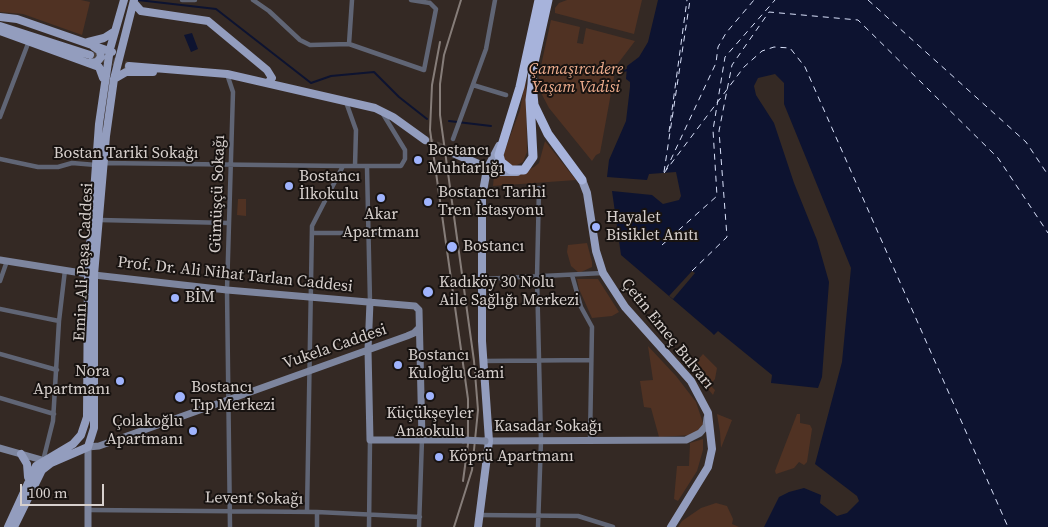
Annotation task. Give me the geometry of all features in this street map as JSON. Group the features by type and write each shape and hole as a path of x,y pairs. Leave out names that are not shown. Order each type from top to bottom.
{"highway":[{"path":"541,1 530,100 533,157 524,170 511,170 501,162 499,154 520,88 541,1"},
{"path":"532,84 534,105 541,123 582,180"}],"main road":[{"name":"Emin Ali Paşa Caddesi","path":"81,434 87,417 91,274 104,85 110,50 124,0"},
{"name":"Emin Ali Paşa Caddesi","path":"88,527 88,447 94,428 91,274 100,220 100,164 114,79 134,2"},
{"path":"134,2 141,11 208,21 267,70 272,78 268,83"},
{"path":"0,17 17,19 110,50 119,61"},
{"path":"0,26 90,59 102,69 104,85"},
{"path":"0,31 99,61 101,54 96,48 85,43"},
{"path":"85,43 104,38 115,31"},
{"path":"129,66 227,74 346,101 380,110 425,140"},
{"path":"114,79 126,72 176,69"},
{"path":"478,527 487,441 483,361 482,197 487,169 504,137"},
{"path":"453,153 487,169 509,173 524,170"},
{"name":"Çetin Emeç Bulvarı","path":"582,180 587,193 596,251 602,273 625,307 691,381 708,413 712,449 708,467 671,527"},
{"name":"Prof. Dr. Ali Nihat Tarlan Caddesi","path":"3,260 91,274 227,290 415,306 419,310 419,327"},
{"path":"370,302 368,350 370,440"},
{"path":"419,327 422,439"},
{"name":"Vukela Caddesi","path":"88,447 99,446 229,398 368,350 414,333 419,327"},
{"name":"Kasadar Sokağı","path":"370,440 686,440 695,438 701,433 706,426 708,413"},
{"path":"81,434 82,443 88,447"},
{"path":"8,527 35,467 42,460 73,444 81,434"},
{"path":"14,527 39,475 51,463 88,447"},
{"path":"0,448 42,460"},
{"path":"21,454 29,474 26,487"}],"street":[{"path":"182,0 195,0"},
{"path":"252,0 269,11 300,40 310,45 349,44 424,70 436,9 430,2 411,0"},
{"path":"349,44 352,0"},
{"path":"453,139 486,49 495,0"},
{"path":"0,117 30,41"},
{"name":"Gümüşçü Sokağı","path":"227,74 233,92 227,290 230,527"},
{"path":"473,85 506,95"},
{"path":"346,101 356,130 355,166"},
{"name":"Bostan Tariki Sokağı","path":"0,159 38,167 58,167 72,163 232,166 401,166 405,159 405,150 397,134 380,110"},
{"path":"308,512 312,226 343,166"},
{"path":"367,167 370,302"},
{"path":"538,527 540,441 537,277 539,188"},
{"path":"100,220 229,223"},
{"path":"312,232 405,233"},
{"path":"0,281 3,260"},
{"path":"51,463 42,460 54,414 59,321 65,270"},
{"path":"482,279 602,273"},
{"path":"572,275 581,307 592,327 590,440"},
{"path":"0,309 59,321"},
{"path":"0,354 56,370"},
{"path":"483,361 591,360"},
{"path":"0,398 54,414"},
{"path":"419,527 422,439"},
{"path":"369,527 370,440"},
{"name":"Levent Sokağı","path":"89,510 317,512 420,517"},
{"path":"317,512 317,527"},
{"path":"478,515 578,516 613,527"}],"green space":[{"path":"0,0 81,0 90,2 82,35 23,14 0,12"},
{"name":"Çamaşırcıdere Yaşam Vadisi","path":"567,0 642,0 634,34 555,13 555,8 559,3"},
{"name":"Çamaşırcıdere Yaşam Vadisi","path":"551,20 580,27 577,43 583,44 586,28 635,41 616,66 600,153 592,161 549,108 539,89 539,75"},
{"path":"526,77 527,152 523,162 513,167 502,158 520,110"},
{"path":"545,141 576,180 493,186 494,175 525,172 539,163"},
{"path":"238,199 246,199 246,216 237,215"},
{"path":"587,243 592,267 579,273 571,266 567,252 568,245"},
{"path":"577,279 598,279 619,312 612,316 592,318 579,289"},
{"path":"648,346 676,376 696,402 704,426 693,435 659,437 651,408 644,407 640,381 653,380"},
{"path":"703,354 717,368 715,379 710,385 715,390 713,395 691,368"},
{"path":"717,414 732,420 721,448 720,432"},
{"path":"797,414 800,414 800,423 810,425 812,429 807,462 804,465 799,462 794,468 776,474 775,471"},
{"path":"703,439 703,450 697,471 678,501 674,499 677,466 689,466 690,443"},
{"path":"716,503 727,506 733,519 732,524 739,527 678,527 682,521 701,508"}],"water":[{"path":"658,0 1048,0 1048,527 764,527 779,497 789,492 804,488 821,495 820,503 837,516 847,513 859,501 857,496 815,464 842,362 851,268 784,104 784,83 775,74 758,78 754,86 756,95 774,123 794,183 817,240 829,282 822,377 818,388 771,383 772,375 718,331 714,335 621,255 612,191 652,195 663,204 679,200 681,196 676,172 649,174 647,180 607,177 609,160 626,121 630,87 630,82 626,79 627,66 639,57 648,42"},
{"path":"192,33 198,49 191,52 184,35"}],"pier":[{"path":"692,271 695,273 673,299 669,296"}],"waterway":[{"path":"138,0 216,9 311,83 331,76 374,72 399,97 427,119"},
{"path":"449,121 491,126"}],"ferry route":[{"path":"669,132 687,0"},
{"path":"664,172 690,0"},
{"path":"666,170 716,63 718,47 726,33 754,0"},
{"path":"662,245 717,196 713,130 725,57 775,0"},
{"path":"868,0 1026,142 1048,175"},
{"path":"692,271 727,237 719,131 732,65 769,12 858,20 998,158 1048,233"},
{"path":"664,173 744,67 762,51 774,47 790,48 805,67 1008,527"}],"tunnel":[{"path":"90,55 129,66"},
{"path":"425,140 453,153"}],"railway":[{"path":"454,527 472,470 478,410 474,361 440,115 440,84 444,55 461,0"},
{"path":"440,42 432,85 430,130 468,399 468,444 463,481"}],"place":[{"name":"Bostancı Muhtarlığı","path":"418,160"},
{"name":"Bostancı İlkokulu","path":"289,186"},
{"name":"Akar Apartmanı","path":"381,198"},
{"name":"Bostancı Tarihi Tren İstasyonu","path":"428,202"},
{"name":"Hayalet Bisiklet Anıtı","path":"596,227"},
{"name":"Bostancı","path":"452,247"},
{"name":"Kadıköy 30 Nolu Aile Sağlığı Merkezi","path":"428,292"},
{"name":"BİM","path":"175,298"},
{"name":"Bostancı Kuloğlu Cami","path":"398,365"},
{"name":"Nora Apartmanı","path":"120,381"},
{"name":"Küçükşeyler Anaokulu","path":"430,396"},
{"name":"Bostancı Tıp Merkezi","path":"180,397"},
{"name":"Çolakoğlu Apartmanı","path":"193,431"},
{"name":"Köprü Apartmanı","path":"439,457"}]}
